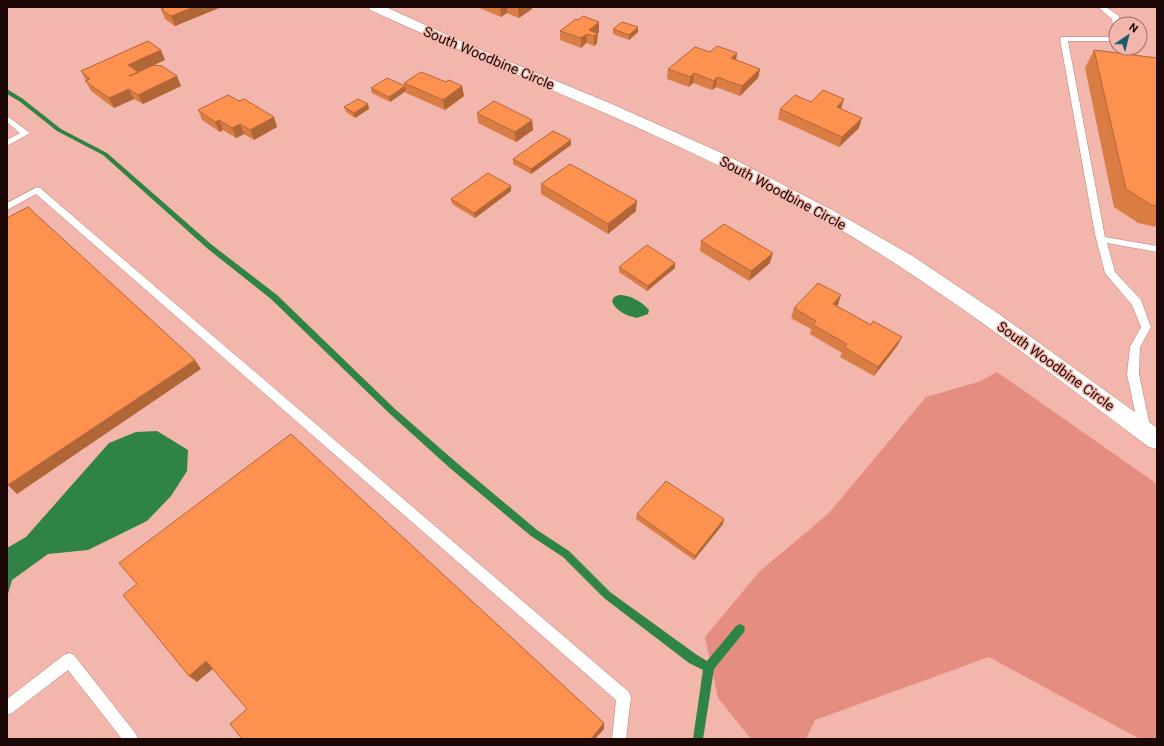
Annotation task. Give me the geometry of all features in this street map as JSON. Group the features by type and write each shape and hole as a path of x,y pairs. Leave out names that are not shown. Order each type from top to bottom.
{"street":[{"name":"South Woodbine Circle","path":"375,7 462,48 606,106 720,158 826,214 904,260 992,319 1151,435"}],"lane":[{"path":"1102,7 1113,16"},
{"path":"1108,39 1064,39 1101,239 1110,274 1137,303 1146,327 1135,347 1133,374 1151,435"},
{"path":"7,118 26,133 7,143"},
{"path":"7,207 37,190 624,697 619,739"},
{"path":"1101,239 1157,249"},
{"path":"7,708 69,660 131,739"}],"shaded area":[{"path":"619,295 631,297 639,301 649,310 648,314 637,318 622,312 616,308 612,301 614,297"},
{"path":"997,372 1157,484 1157,739 1140,739 989,657 815,720 806,739 751,739 718,698 705,637 760,571 828,514 926,397 978,382"},
{"path":"157,431 188,450 187,471 171,496 147,521 88,550 48,554 12,580 7,597 7,548 26,537 109,443 136,432"}],"building":[{"path":"166,7 194,7 171,16 161,9"},
{"path":"583,16 599,22 589,30 598,34 594,36 587,34 581,38 560,31 576,19 578,20"},
{"path":"622,22 638,27 629,35 613,29"},
{"path":"148,41 161,50 128,65 138,72 129,76 154,65 162,66 177,76 138,95 129,89 109,98 85,81 90,79 81,71"},
{"path":"717,46 737,53 731,58 760,69 742,86 717,77 714,81 694,73 690,77 668,69 695,47 710,52"},
{"path":"1094,50 1108,52 1108,56 1141,56 1157,58 1157,206 1151,205 1126,189"},
{"path":"421,72 446,82 449,80 462,86 443,100 404,83"},
{"path":"387,78 405,86 389,97 371,88"},
{"path":"823,90 844,99 837,107 862,118 842,137 780,109 795,95 811,102"},
{"path":"228,95 239,101 244,99 274,117 250,130 240,124 232,128 219,120 215,122 198,110"},
{"path":"358,99 368,104 354,113 344,107"},
{"path":"494,101 532,120 515,132 477,113"},
{"path":"553,131 571,140 531,169 513,159"},
{"path":"570,164 637,201 608,224 541,184"},
{"path":"488,173 511,186 474,213 451,199"},
{"path":"28,207 195,360 8,485 7,218"},
{"path":"724,224 773,253 751,271 701,241"},
{"path":"647,245 675,263 648,286 619,267"},
{"path":"818,283 841,295 833,304 871,325 873,321 902,337 878,367 844,347 847,344 813,325 816,321 794,308"},
{"path":"291,434 604,723 591,739 242,739 230,724 247,709 206,661 189,676 123,595 137,584 119,563"},
{"path":"666,481 724,519 695,556 637,514"}],"waterway":[{"path":"7,91 21,100 59,130 105,154 210,247 274,297 392,411 454,466 534,533 566,554 607,595 693,659 709,667"},
{"path":"709,667 740,629"},
{"path":"698,739 709,667"}]}
